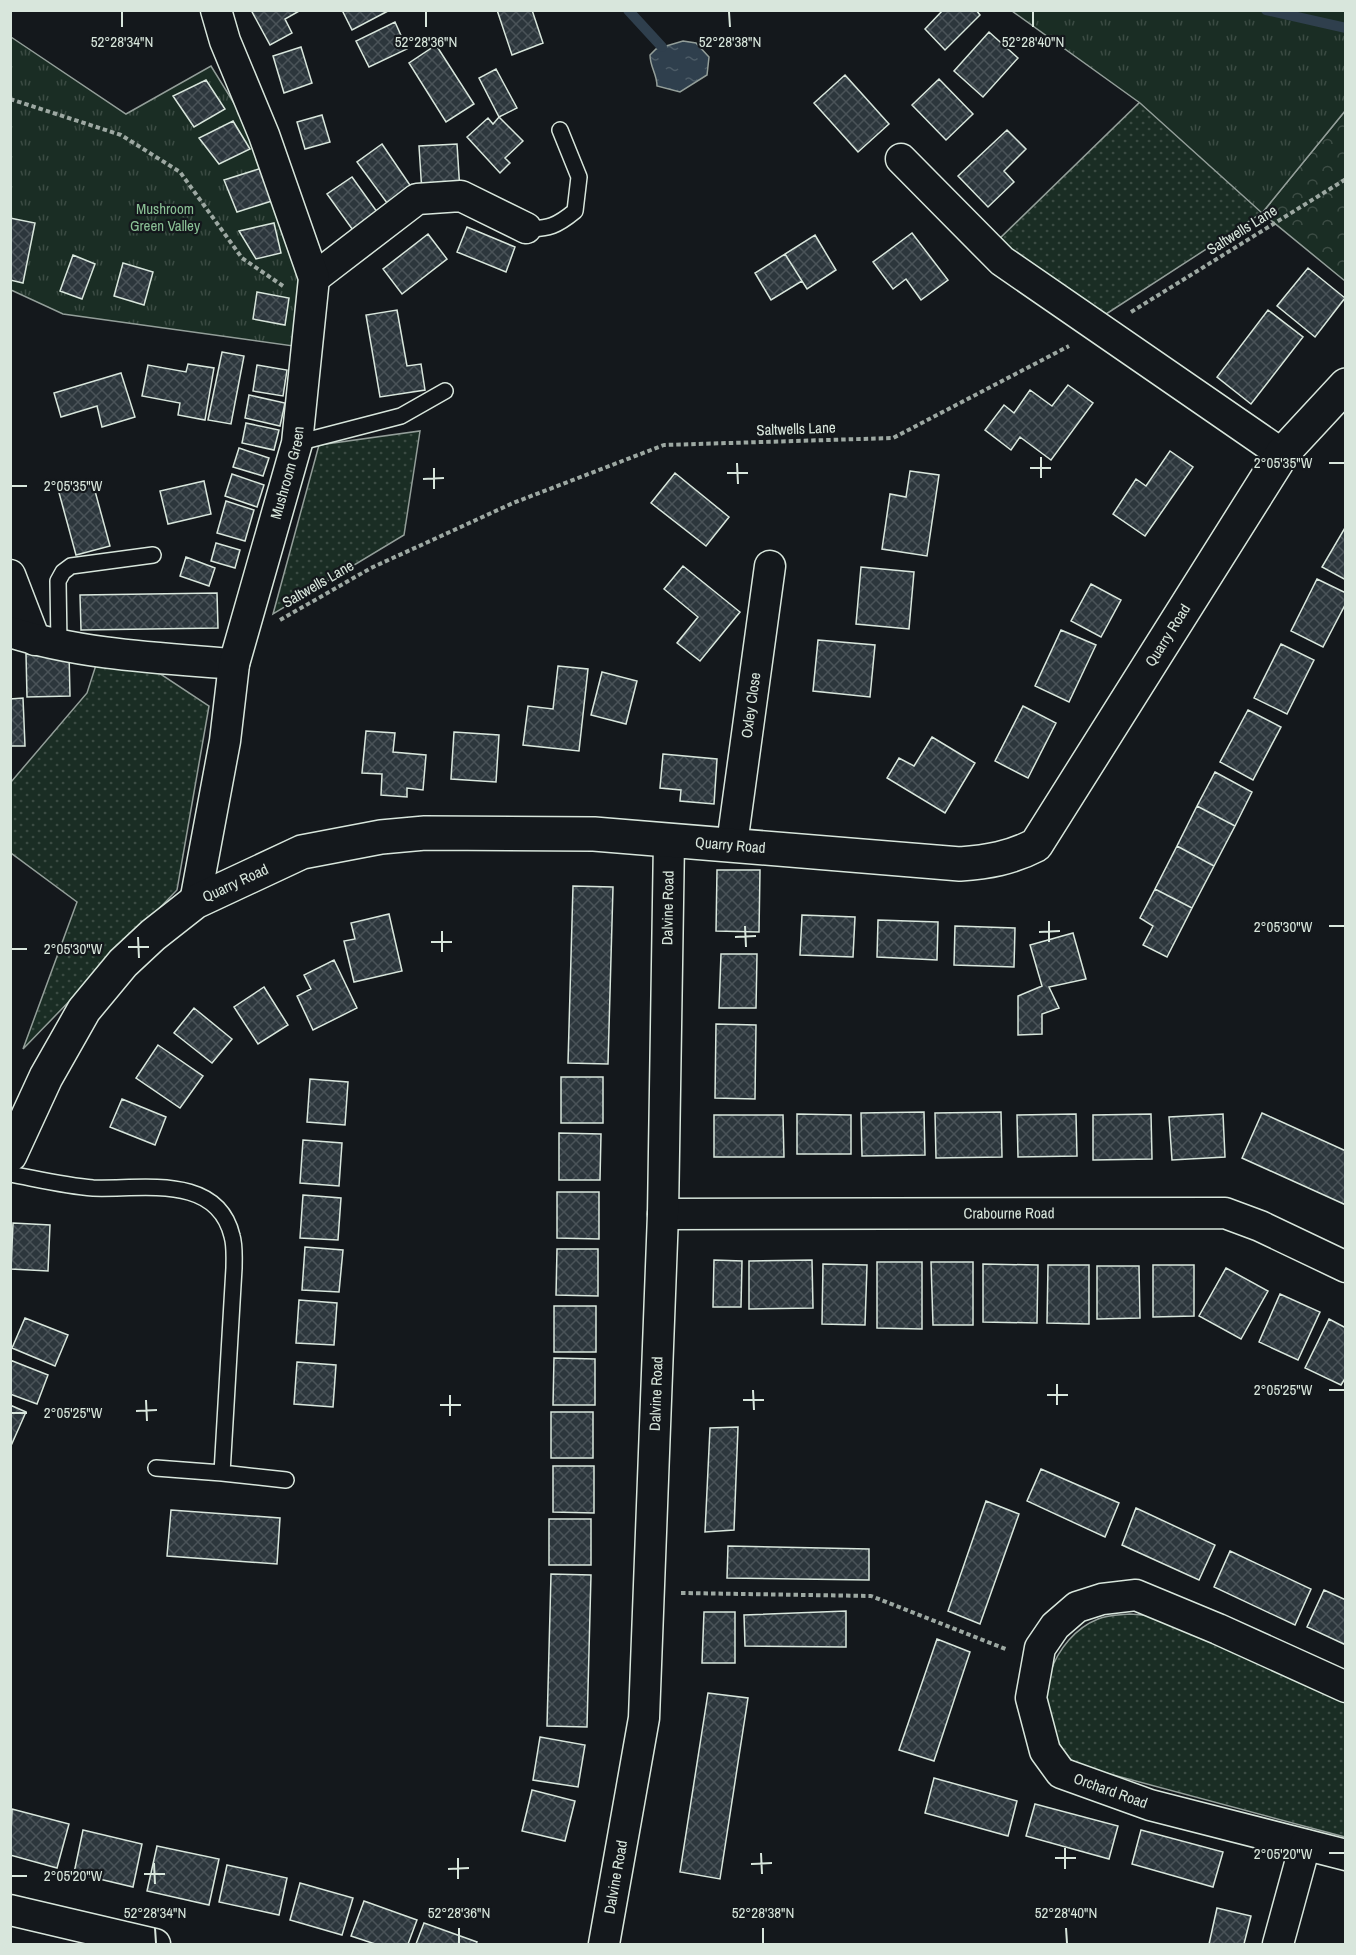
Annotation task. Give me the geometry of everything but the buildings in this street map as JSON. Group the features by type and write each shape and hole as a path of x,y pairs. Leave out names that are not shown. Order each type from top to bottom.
{"street":[{"name":"Mushroom Green","path":"195,902 225,741 234,664 297,443 313,292 264,135 225,41 216,10"},
{"path":"901,159 1002,261 1282,454"},
{"path":"313,292 417,199 461,196 526,228"},
{"name":"Quarry Road","path":"10,1155 46,1077 84,1010 123,963 153,934 195,902 302,852 381,837 425,833 594,834 960,864 993,861 1036,845 1282,454 1346,385"},
{"name":"Oxley Close","path":"732,844 770,566"},
{"path":"10,575 35,639 142,657 234,664"},
{"name":"Dalvine Road","path":"604,1944 644,1718 663,1214 669,840"},
{"name":"Crabourne Road","path":"663,1214 1225,1214 1260,1226 1346,1267"},
{"name":"Orchard Road","path":"1346,1687 1136,1595 1102,1599 1077,1606 1055,1626 1040,1648 1031,1698 1045,1751 1061,1773 1150,1805 1346,1855"},
{"path":"1278,1944 1305,1845"},
{"path":"10,1910 155,1944"}],"lane":[{"path":"526,228 544,230 559,225 575,211 579,177 560,130"},
{"path":"297,443 401,416 444,391"},
{"path":"35,639 58,581 63,572 71,566 153,555"},
{"path":"10,1174 92,1188 174,1188 202,1196 223,1212 232,1237 234,1269 222,1473"},
{"path":"156,1468 286,1479"}],"path":[{"path":"10,99 17,99 121,135 180,172 242,258 313,292"},
{"name":"Saltwells Lane","path":"271,626 371,568 513,503 664,445 893,438 1101,331 1346,179"},
{"path":"649,1593 871,1596 1036,1662"}],"green space":[{"path":"1012,11 1345,11 1345,111 1262,213 1140,103"},
{"path":"1345,11 1345,111 1262,213 1103,316 995,243 1140,102"},
{"name":"Mushroom Green Valley","path":"11,37 126,114 211,66 258,142 299,279 293,346 63,314 11,290"},
{"path":"1345,111 1345,281 1262,213"},
{"path":"420,431 404,535 273,614 319,445"},
{"path":"96,665 156,671 209,706 177,890 23,1049 77,902 11,853 11,782 87,693"},
{"path":"1130,1614 1155,1616 1345,1701 1345,1837 1076,1765 1057,1744 1049,1727 1045,1709 1050,1672 1058,1655 1082,1628 1098,1619"}],"water":[{"path":"683,41 696,43 709,57 707,75 680,92 657,86 650,55 656,49"}],"waterway":[{"path":"628,10 662,47"},
{"path":"1266,10 1346,28"}]}
